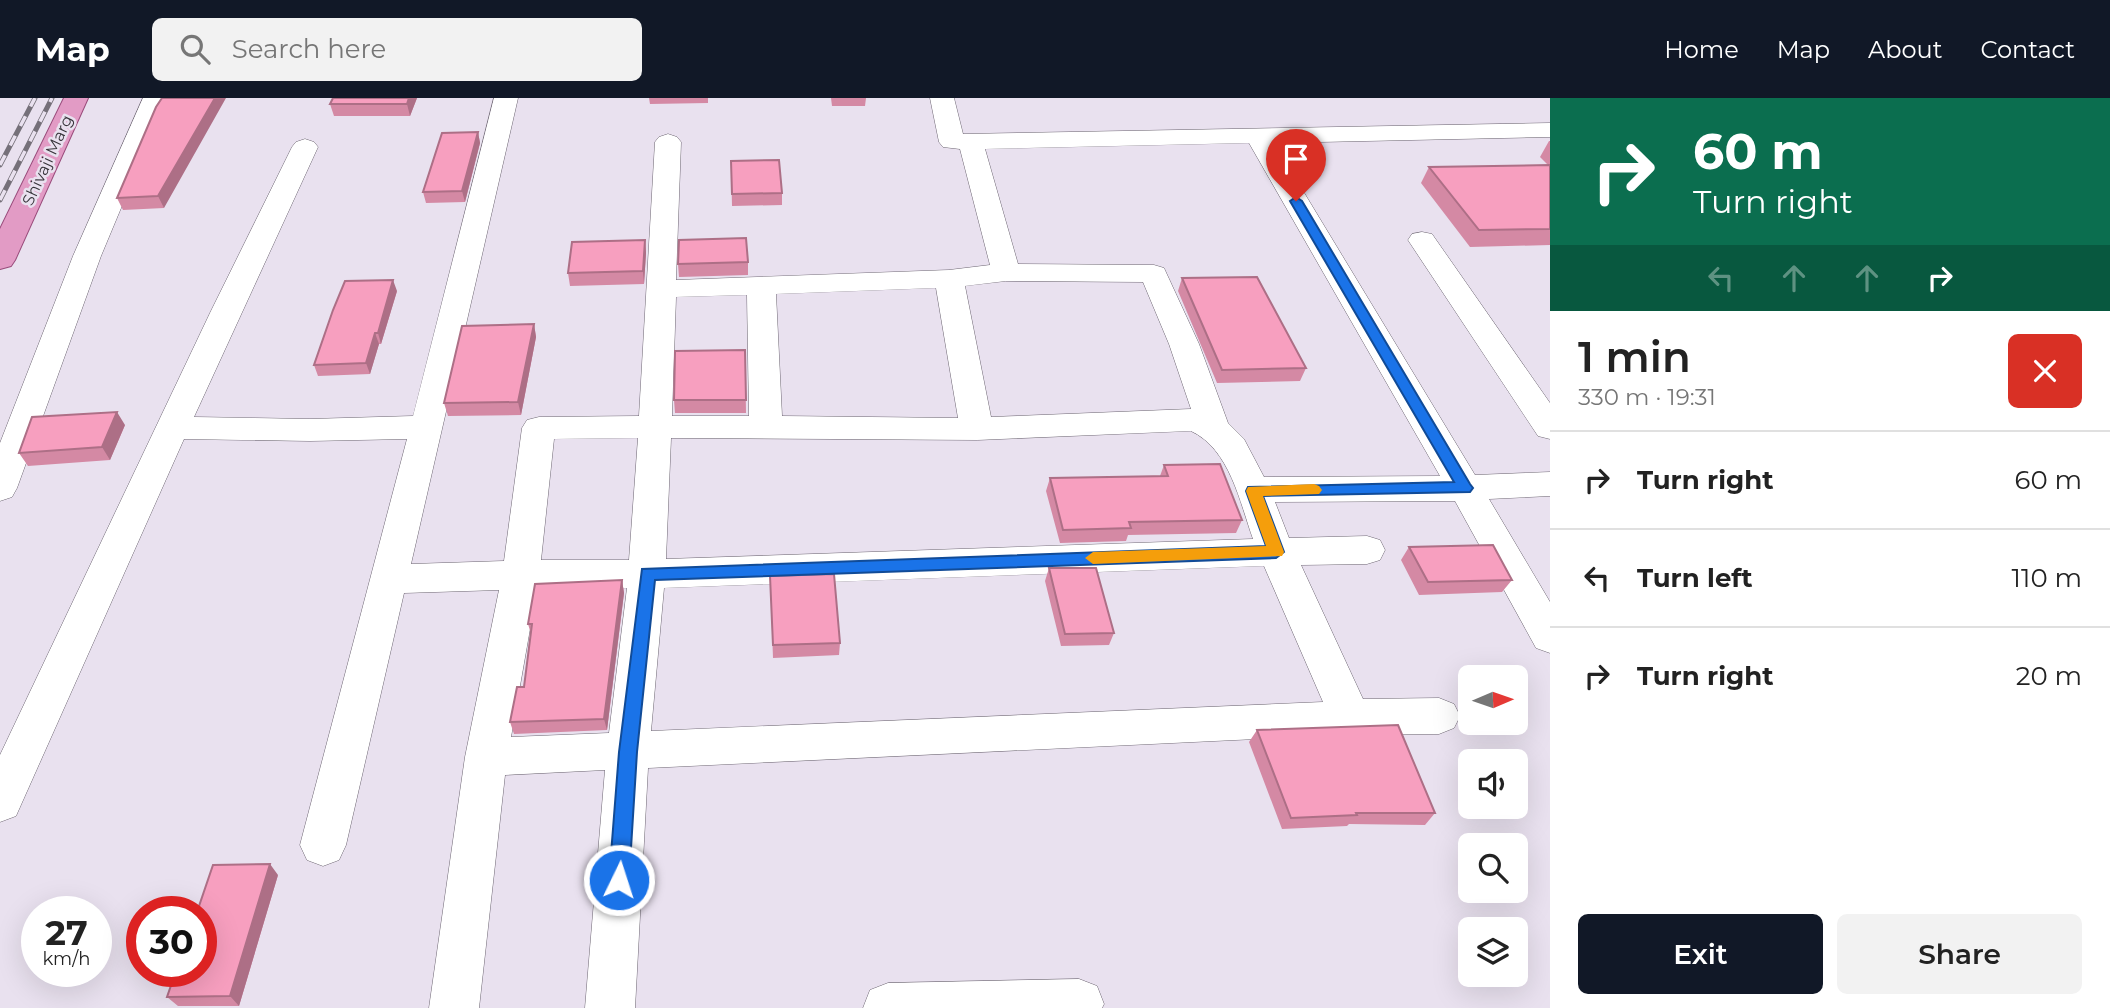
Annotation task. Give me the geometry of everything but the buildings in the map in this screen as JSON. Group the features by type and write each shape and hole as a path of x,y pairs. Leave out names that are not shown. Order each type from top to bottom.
{"main road":[{"name":"Shivaji Marg","path":"0,260 76,98"}],"street":[{"path":"0,488 87,256 155,98"},
{"path":"324,845 506,98"},
{"path":"942,98 952,142 1550,130"},
{"path":"1257,136 1550,637"},
{"path":"610,1008 628,752 647,574 668,142"},
{"path":"971,142 1006,272"},
{"path":"0,802 172,428 305,148"},
{"path":"1422,240 1550,428"},
{"path":"662,289 949,279 1006,272 1154,274 1184,344 1213,426"},
{"path":"949,279 977,429"},
{"path":"761,287 765,428"},
{"path":"454,1008 486,757 521,575 539,428 977,429 1195,420 1213,426 1226,437 1253,491 1276,552 1343,700 1340,717"},
{"path":"172,428 427,428"},
{"path":"1253,491 1550,484"},
{"path":"388,579 647,574 1367,550"},
{"path":"486,757 1340,717 1439,716"},
{"path":"888,1008 1079,1004"}],"railway":[{"path":"0,165 35,98"},
{"path":"0,200 52,98"}],"slow traffic":[{"path":"1093,558 1276,552 1253,491 1314,490"}],"route":[{"path":"619,880 628,752 647,574 1276,552 1253,491 1465,488 1296,201"}]}
